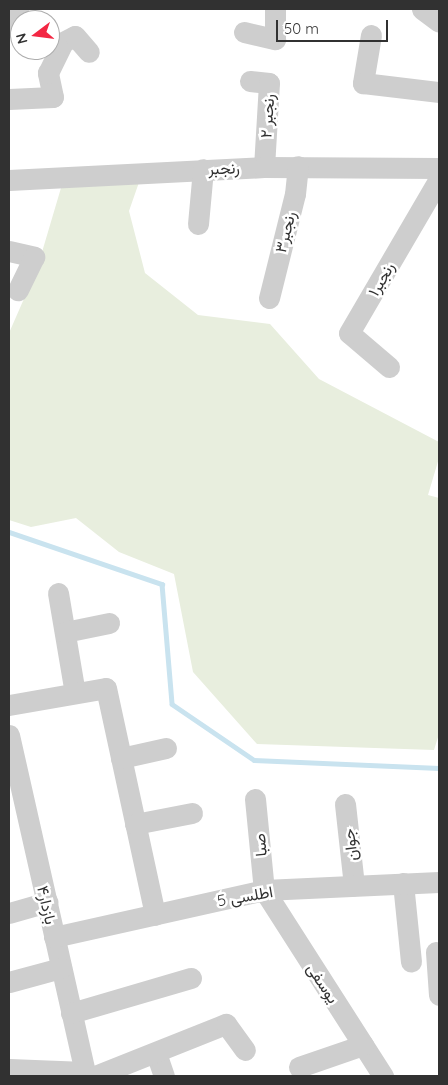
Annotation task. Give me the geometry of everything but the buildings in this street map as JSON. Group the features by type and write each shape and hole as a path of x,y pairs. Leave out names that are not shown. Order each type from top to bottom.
{"street":[{"path":"9,26 18,9"},
{"path":"244,32 275,39 275,9"},
{"path":"422,9 439,22"},
{"path":"371,35 363,83 439,92"},
{"path":"9,99 53,98 48,73 64,42 75,36 89,52"},
{"name":"رنجبر ۲","path":"250,80 269,84 264,167"},
{"name":"رنجبر","path":"9,180 203,169 298,166 439,168"},
{"name":"رنجبر۳","path":"269,298 295,194 298,166"},
{"path":"198,224 203,169"},
{"name":"رنجبر۱","path":"389,367 349,333 439,179"},
{"path":"9,251 34,257 18,290"},
{"path":"58,593 75,693"},
{"path":"65,632 109,623"},
{"path":"9,705 106,688 155,915"},
{"name":"بازدار۴","path":"9,735 71,1013 89,1075"},
{"path":"121,758 166,748"},
{"name":"صبا","path":"255,799 264,890"},
{"name":"جوان","path":"345,804 354,886"},
{"path":"135,824 192,813"},
{"name":"اطلسی 5","path":"54,938 264,890 439,882"},
{"path":"403,883 411,962"},
{"name":"یوسفی","path":"264,890 382,1076"},
{"path":"9,913 47,902"},
{"path":"436,952 439,995"},
{"path":"9,982 61,968"},
{"path":"71,1013 192,978"},
{"path":"9,1070 89,1075 156,1052 226,1024 245,1050"},
{"path":"299,1067 363,1045"},
{"path":"156,1052 164,1076"}],"green space":[{"path":"144,168 129,211 145,273 198,315 270,324 319,379 439,442 439,458 428,495 439,498 439,734 434,750 257,744 193,672 174,574 119,552 76,518 31,527 9,520 9,333 37,269 66,171"}],"waterway":[{"path":"9,532 162,584 172,704 254,760 439,768"}]}
